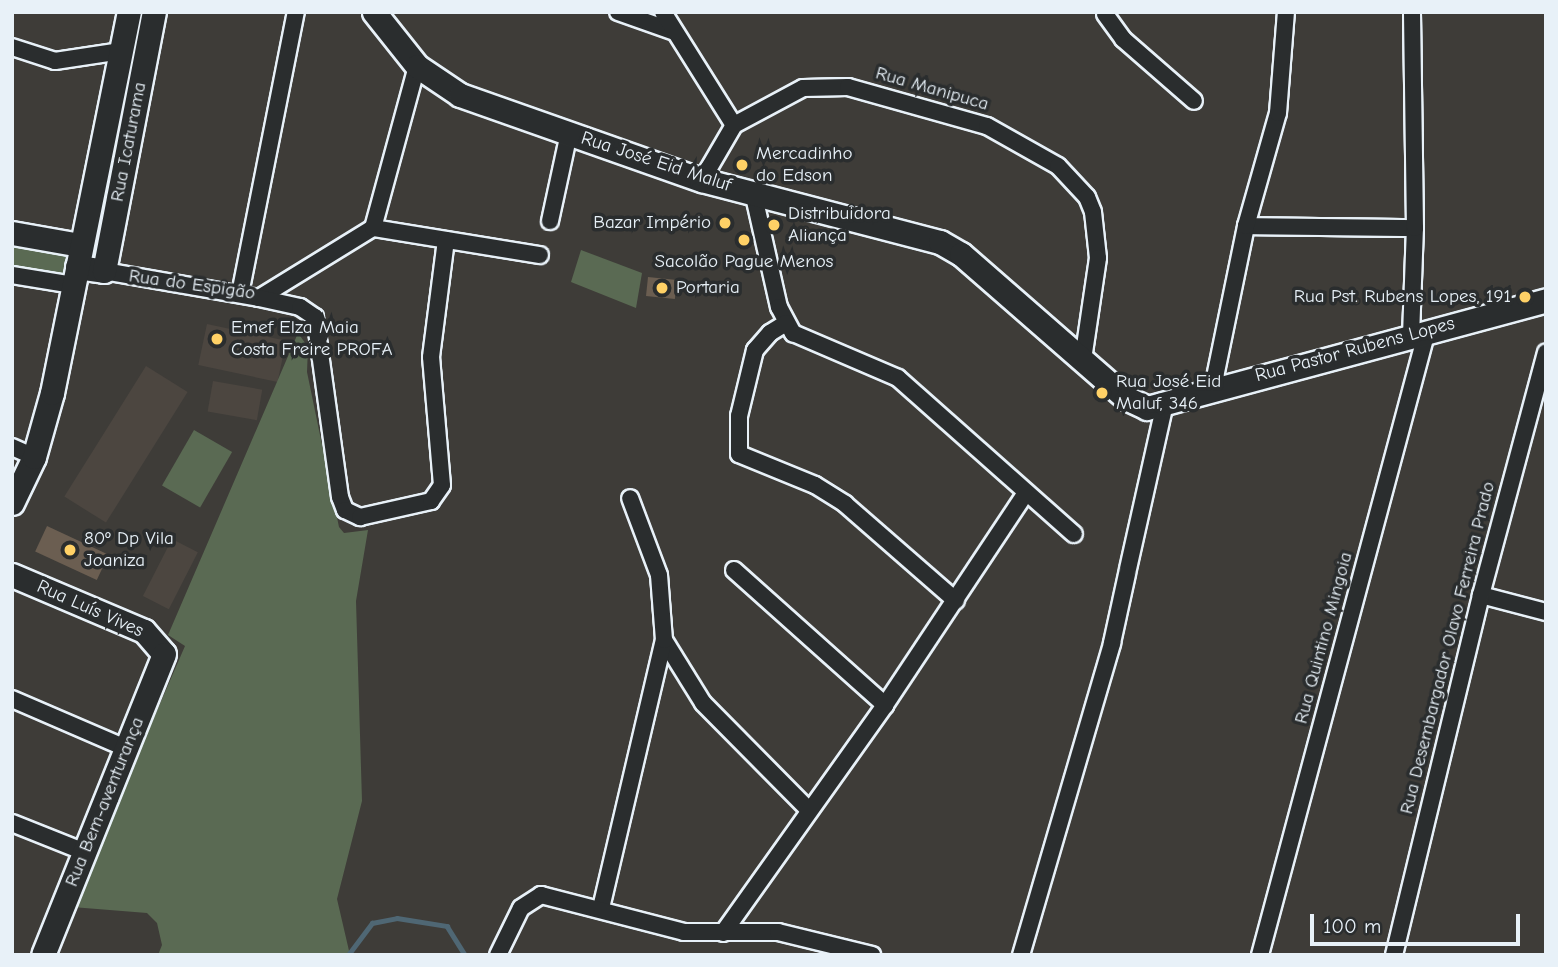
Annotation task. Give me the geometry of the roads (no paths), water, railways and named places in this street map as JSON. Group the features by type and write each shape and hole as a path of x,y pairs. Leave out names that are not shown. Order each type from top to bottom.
{"street":[{"name":"Rua Icaturama","path":"12,503 34,457 77,266 129,12"},
{"name":"Rua Icaturama","path":"104,271 154,12"},
{"path":"240,294 296,12"},
{"name":"Rua José Eid Maluf","path":"374,12 417,66 460,94 702,180 940,242 961,254 1135,404 1147,408 1165,404"},
{"path":"618,12 675,32"},
{"path":"663,12 734,125 702,180"},
{"path":"1213,387 1246,226 1278,113 1286,12"},
{"name":"Rua Quintino Mingoia","path":"1259,955 1419,334 1412,12"},
{"path":"1105,13 1123,39 1194,101"},
{"path":"12,47 55,61 121,51"},
{"path":"417,66 373,228 540,255"},
{"name":"Rua Manipuca","path":"734,125 803,88 848,87 987,126 1058,166 1087,197 1097,229 1098,258 1083,360"},
{"path":"551,220 569,133"},
{"path":"753,192 790,328"},
{"path":"1246,226 1415,228"},
{"name":"Rua do Espigão","path":"12,233 77,266 259,298 373,228"},
{"path":"259,298 300,307 315,317 340,498 345,510 360,517 431,501 442,485 431,357 446,240"},
{"path":"12,275 77,266"},
{"name":"Rua Pastor Rubens Lopes","path":"1165,404 1213,387 1546,300"},
{"path":"956,601 845,504 815,485 739,454 739,416 755,350 770,333 790,328 898,378 1074,534"},
{"name":"Rua Desembargador Olavo Ferreira Prado","path":"1394,955 1481,595 1546,353"},
{"path":"1021,955 1112,643 1165,404"},
{"path":"12,447 34,457"},
{"path":"723,933 885,705 1026,493"},
{"path":"601,908 664,640 659,575 630,498"},
{"path":"734,570 885,705"},
{"name":"Rua Luís Vives","path":"12,575 145,631 162,648"},
{"path":"1481,595 1546,612"},
{"path":"664,640 703,703 809,810"},
{"name":"Rua Bem-aventurança","path":"43,955 163,660 162,648"},
{"path":"12,699 126,748"},
{"path":"12,822 85,852"},
{"path":"498,955 521,908 541,895 601,908 684,932 778,932 872,955"}],"waterway":[{"path":"348,955 372,923 397,918 447,926 465,955"}],"place":[{"name":"Mercadinho do Edson","path":"742,165"},
{"name":"Bazar Império","path":"725,223"},
{"name":"Distribuidora Aliança","path":"774,225"},
{"name":"Sacolão Pague Menos","path":"744,240"},
{"name":"Portaria","path":"662,288"},
{"name":"Rua Pst. Rubens Lopes, 191","path":"1525,297"},
{"name":"Emef Elza Maia Costa Freire PROFA","path":"217,339"},
{"name":"Rua José Eid Maluf, 346","path":"1102,393"},
{"name":"80º Dp Vila Joaniza","path":"70,550"}]}
